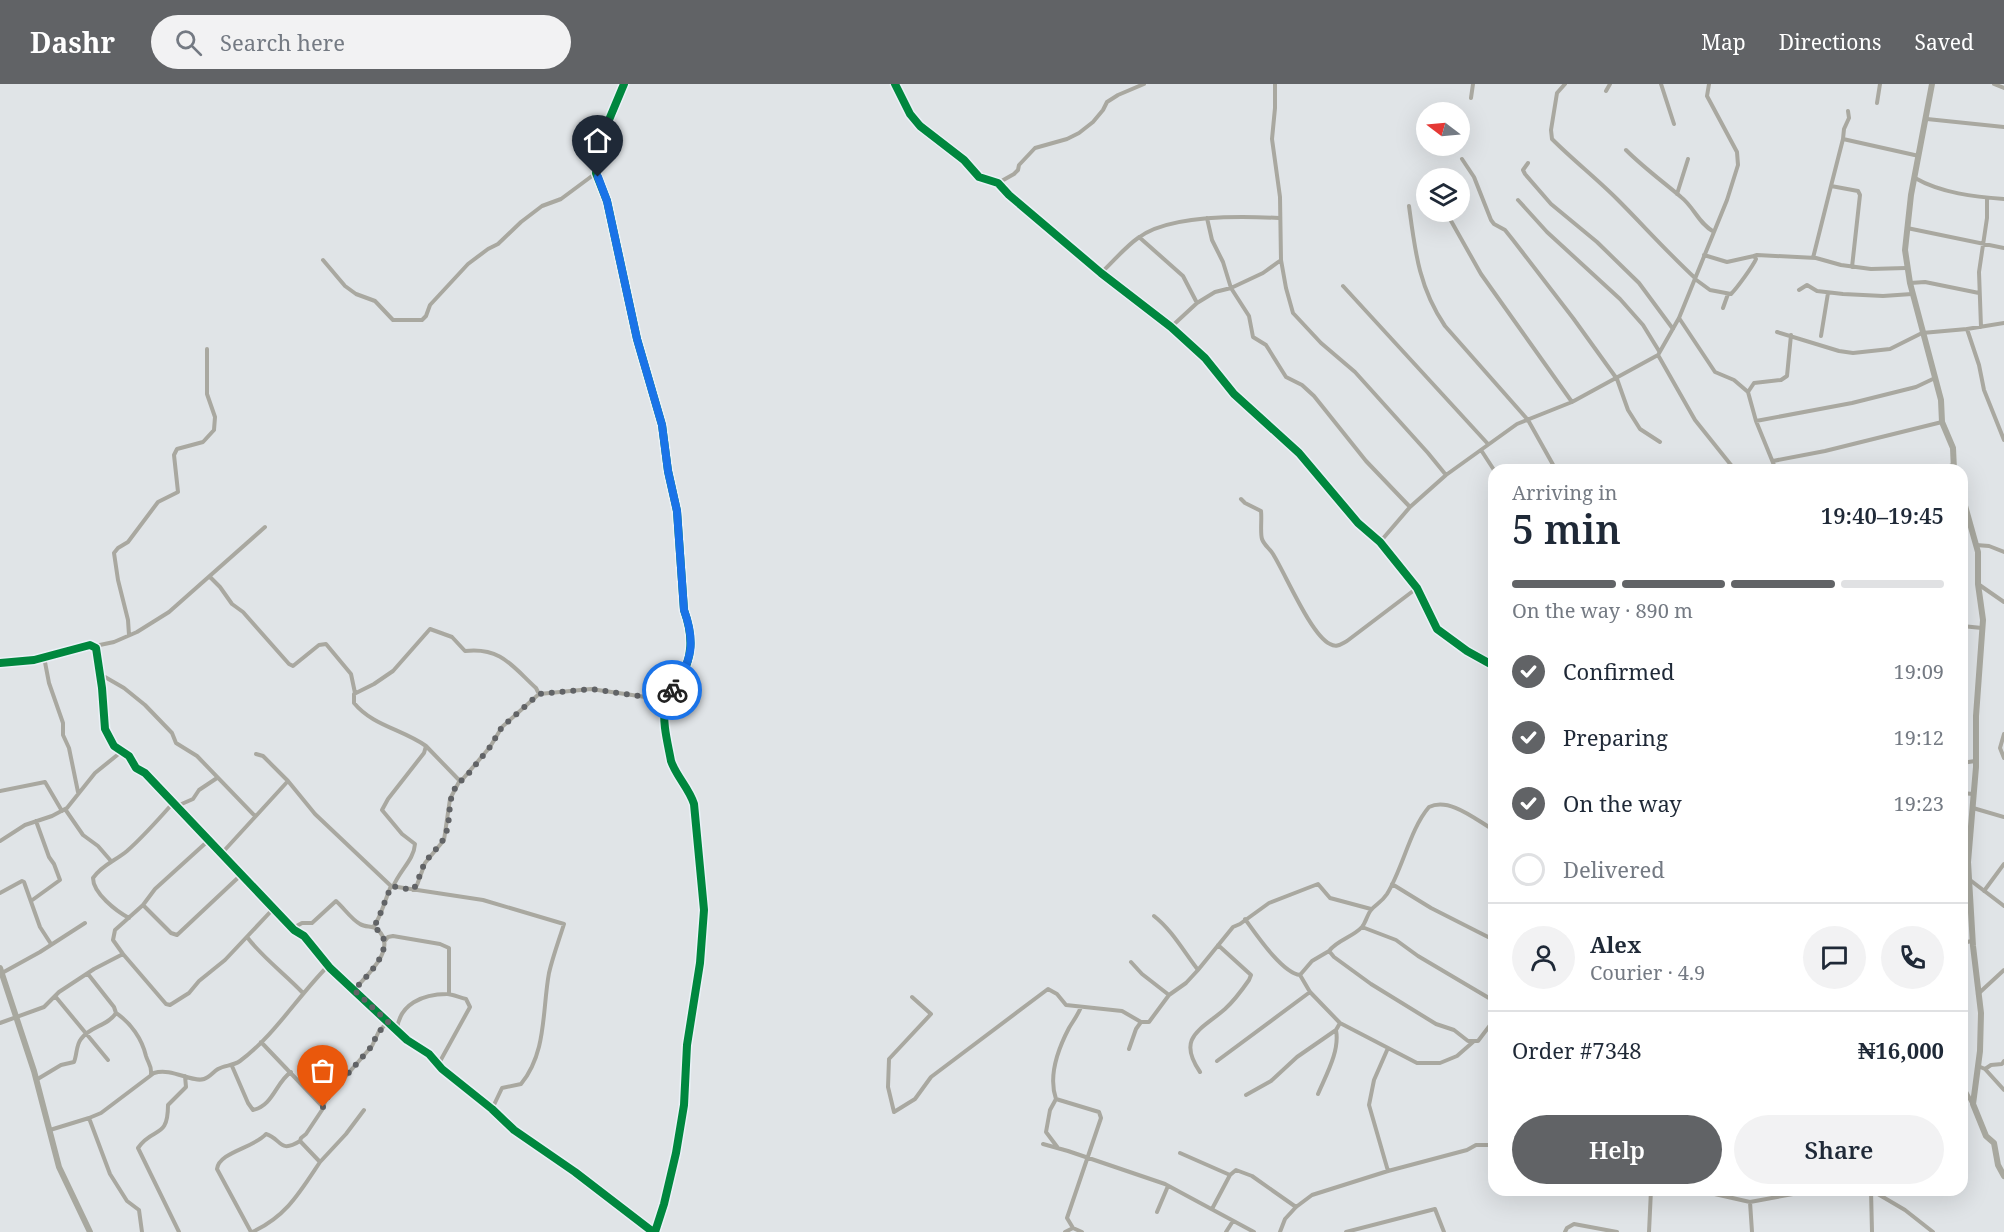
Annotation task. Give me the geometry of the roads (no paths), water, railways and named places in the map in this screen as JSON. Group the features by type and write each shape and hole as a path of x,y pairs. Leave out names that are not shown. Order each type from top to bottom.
{"street":[{"path":"94,646 98,652 105,729 114,746 129,756 134,766 145,773 293,928 304,936 328,966 397,1031 429,1054 438,1065 514,1130 575,1172 654,1232 664,1204 684,1105 687,1045 700,963 704,910 694,804 671,761 664,708 666,700 681,678 691,655 689,623 684,610 677,511 659,415 637,339 607,201 596,173 600,145 624,84"},
{"path":"895,84 910,114 920,126 964,160 979,177 998,183 1101,273 1171,327 1205,358 1234,394 1299,453 1358,523 1380,542 1417,588 1437,630 1488,663"},
{"path":"998,183 1018,171 1019,165 1035,148 1067,139 1079,133 1093,122 1107,102 1144,84"},
{"path":"1275,84 1272,139 1280,197 1281,260 1293,314 1321,343 1355,372 1446,475"},
{"path":"1471,98 1473,84"},
{"path":"1565,84 1557,93 1551,130 1552,139 1606,189 1695,279 1710,290 1728,294 1734,292 1748,270 1754,267 1756,259 1754,256"},
{"path":"1605,91 1610,84"},
{"path":"1661,84 1674,124"},
{"path":"1380,542 1410,507 1446,475 1516,424 1572,402 1617,379 1659,353 1679,318 1731,190 1738,165 1737,152 1707,96 1709,84"},
{"path":"1877,103 1880,84"},
{"path":"1932,84 1905,250 1906,268 1912,294 1941,399 1942,422 1953,448 1953,464"},
{"path":"1994,84 2004,88"},
{"path":"1813,258 1844,139 1844,129 1849,118 1848,111"},
{"path":"1927,118 2004,127"},
{"path":"1844,139 1920,156"},
{"path":"1626,150 1645,169 1686,201 1701,223 1714,232"},
{"path":"1462,159 1474,177 1491,220 1505,230 1574,318 1617,379 1628,410 1640,429 1660,442"},
{"path":"1677,194 1688,159"},
{"path":"1528,163 1523,170 1525,174 1551,204 1597,242 1639,283 1673,329"},
{"path":"323,260 345,286 356,294 375,301 393,320 422,320 430,305 468,264 498,244 542,206 561,199 596,173"},
{"path":"1915,178 1933,186 1987,198 2004,199"},
{"path":"1831,186 1858,191 1860,195 1852,267"},
{"path":"1981,327 1979,272 1984,245 1987,198"},
{"path":"1518,200 1561,246 1620,300 1642,325 1695,420 1730,464"},
{"path":"1409,207 1414,245 1424,288 1434,309 1445,326 1528,420 1553,464"},
{"path":"1101,273 1139,237 1174,222 1208,218 1279,218"},
{"path":"1208,218 1212,240 1223,262 1231,288 1249,316 1252,337 1266,345 1286,376 1302,385 1314,396 1366,461 1410,507"},
{"path":"1452,222 1481,274 1572,402"},
{"path":"1907,228 2004,248"},
{"path":"1139,237 1183,276 1197,303"},
{"path":"1704,255 1727,262 1765,255 1813,258 1852,267 1906,268"},
{"path":"1171,327 1197,303 1215,292 1231,288 1263,273 1281,260"},
{"path":"1910,283 1925,282 1979,293"},
{"path":"1799,290 1807,285 1817,291 1828,292 1883,296 1912,294"},
{"path":"1343,286 1488,444"},
{"path":"1821,336 1828,292"},
{"path":"1723,308 1728,294"},
{"path":"1679,318 1715,372 1734,380 1748,392 1756,421 1774,464"},
{"path":"1777,332 1839,351 1853,353 1890,349 1922,333 2004,323"},
{"path":"1967,329 1979,365 1984,390 2004,440"},
{"path":"1748,392 1754,383 1781,380 1787,376 1791,335"},
{"path":"129,635 114,553 128,542 158,502 178,492 174,455 177,449 203,442 214,430 215,417 207,394 207,348"},
{"path":"1756,421 1863,400 1916,387 1935,378"},
{"path":"1773,461 1825,451 1942,422"},
{"path":"1481,450 1490,464"},
{"path":"1241,499 1261,511 1264,542 1311,623 1320,636 1333,646 1347,641 1417,588"},
{"path":"1968,521 1976,545 1983,628 1968,862 1981,1013 1972,1104"},
{"path":"0,663 44,657 90,645 114,642 150,625 210,577 214,570 265,526"},
{"path":"1976,545 1989,546 2004,552"},
{"path":"210,577 232,604 243,612 289,664 293,666 319,645 326,644 351,674 355,693 354,704 367,717 395,729 426,747 460,780"},
{"path":"1978,584 2004,602"},
{"path":"1968,627 1983,628"},
{"path":"355,693 393,671 430,629 452,637 465,651 486,651 499,654 536,688 539,694"},
{"path":"44,657 49,683 63,723 63,735 69,748 78,792"},
{"path":"100,677 124,688 145,705 172,733 176,743 197,756 255,816"},
{"path":"412,890 417,885 424,863 444,840 452,793 460,780 465,778 490,747 502,727 539,694 591,689 666,700"},
{"path":"2004,734 2000,748 2004,758"},
{"path":"373,927 396,878 413,855 415,844 402,834 382,810 426,747"},
{"path":"0,841 25,825 64,810 95,773 121,752"},
{"path":"256,754 263,756 321,819 392,886 483,900 564,924 549,972 540,1043 535,1062 522,1084 502,1088 492,1109"},
{"path":"1968,762 1976,761"},
{"path":"129,918 117,912 93,883 94,875 125,853 175,805 193,800 199,790 217,778"},
{"path":"0,791 43,781 47,783 83,835 98,846 111,861"},
{"path":"222,853 288,781"},
{"path":"1968,794 1973,794"},
{"path":"912,997 931,1014 889,1059 888,1087 894,1112 915,1099 931,1077 1048,989 1057,994 1066,1005 1122,1011 1141,1022 1149,1022 1169,995 1186,983 1198,970 1228,931 1269,903 1318,884 1330,898 1371,909 1378,906 1392,884 1429,807 1438,804 1451,806 1488,827"},
{"path":"1972,808 2004,817"},
{"path":"31,902 57,885 60,880 36,821"},
{"path":"209,840 155,890 143,905 115,930 113,936 123,954 166,1004 172,1005 189,993 225,960 274,908"},
{"path":"1984,891 2004,864"},
{"path":"143,905 171,933 177,935 242,874"},
{"path":"1970,880 2004,906"},
{"path":"0,893 22,881 26,886 40,927 51,944"},
{"path":"1392,884 1431,908 1488,937"},
{"path":"293,928 302,923 312,923 336,901 358,923 379,931 383,943 382,956 354,990"},
{"path":"1245,919 1266,947 1293,975 1300,975 1312,961 1362,927 1371,909"},
{"path":"1154,915 1166,925 1198,970"},
{"path":"85,923 1,970 18,1017 59,1167 90,1232"},
{"path":"1362,927 1396,940 1418,956 1488,997"},
{"path":"383,943 393,936 446,946 450,952 449,994"},
{"path":"247,937 254,947 277,966 303,993"},
{"path":"1968,942 1973,941"},
{"path":"1200,1072 1191,1059 1190,1047 1193,1036 1227,1007 1250,980 1251,975 1218,945"},
{"path":"1329,951 1371,984 1436,1024 1454,1030 1468,1041 1473,1042"},
{"path":"0,1023 44,1007 55,996 123,954"},
{"path":"1131,962 1142,974 1169,995"},
{"path":"50,1130 100,1113 151,1075 161,1071 197,1081 213,1075 219,1068 232,1066 261,1042 328,966"},
{"path":"1978,994 1983,992 2004,970"},
{"path":"88,974 114,1007 116,1013 135,1032 146,1048 147,1059 152,1067 151,1075"},
{"path":"1300,975 1310,992 1340,1023 1417,1062 1440,1063 1457,1056 1473,1042 1478,1041 1488,1028"},
{"path":"1217,1061 1310,992"},
{"path":"397,1031 399,1018 413,1001 432,995 449,994 466,999 470,1007 438,1065"},
{"path":"55,996 108,1060"},
{"path":"1058,1148 1046,1132 1050,1110 1056,1099 1053,1090 1054,1068 1059,1050 1081,1007"},
{"path":"36,1080 62,1065 74,1062 80,1040 86,1033 109,1020 116,1013"},
{"path":"364,1110 320,1162 282,1214 266,1226 251,1232 217,1169 219,1161 257,1143 266,1134 284,1147 293,1146 300,1141 326,1099 372,1046 377,1034 388,1022"},
{"path":"1129,1049 1141,1022"},
{"path":"1246,1095 1271,1081 1297,1058 1336,1030 1340,1023"},
{"path":"1318,1094 1333,1057 1338,1039 1336,1030"},
{"path":"261,1042 323,1107"},
{"path":"1388,1048 1374,1080 1369,1105 1388,1171"},
{"path":"1985,1070 1991,1065 2003,1063"},
{"path":"232,1066 248,1104 253,1110 262,1107 280,1082 291,1072"},
{"path":"1977,1066 1985,1070 2004,1090"},
{"path":"179,1232 138,1148 149,1136 161,1130 166,1124 168,1105 186,1087 185,1076"},
{"path":"1968,1096 1986,1136 1994,1143 1998,1166 2004,1176"},
{"path":"1056,1099 1099,1112 1101,1118 1067,1218 1073,1228 1082,1232"},
{"path":"89,1118 110,1174 127,1202 139,1210 142,1232"},
{"path":"300,1141 320,1162"},
{"path":"1043,1144 1168,1186 1254,1232"},
{"path":"1280,1232 1285,1219 1312,1195 1388,1171 1467,1150 1476,1145 1488,1145"},
{"path":"1180,1153 1230,1175"},
{"path":"1212,1209 1230,1175 1236,1170 1252,1176 1296,1207"},
{"path":"1157,1212 1168,1186"},
{"path":"1649,1232 1651,1196"},
{"path":"1724,1196 1750,1202 1782,1196"},
{"path":"1871,1196 1872,1232"},
{"path":"1881,1196 1905,1210 1933,1232"},
{"path":"1750,1202 1752,1232"},
{"path":"1346,1232 1434,1209 1444,1232"},
{"path":"1226,1232 1233,1221"},
{"path":"1565,1232 1574,1224 1617,1232"},
{"path":"1065,1232 1073,1228"}]}
